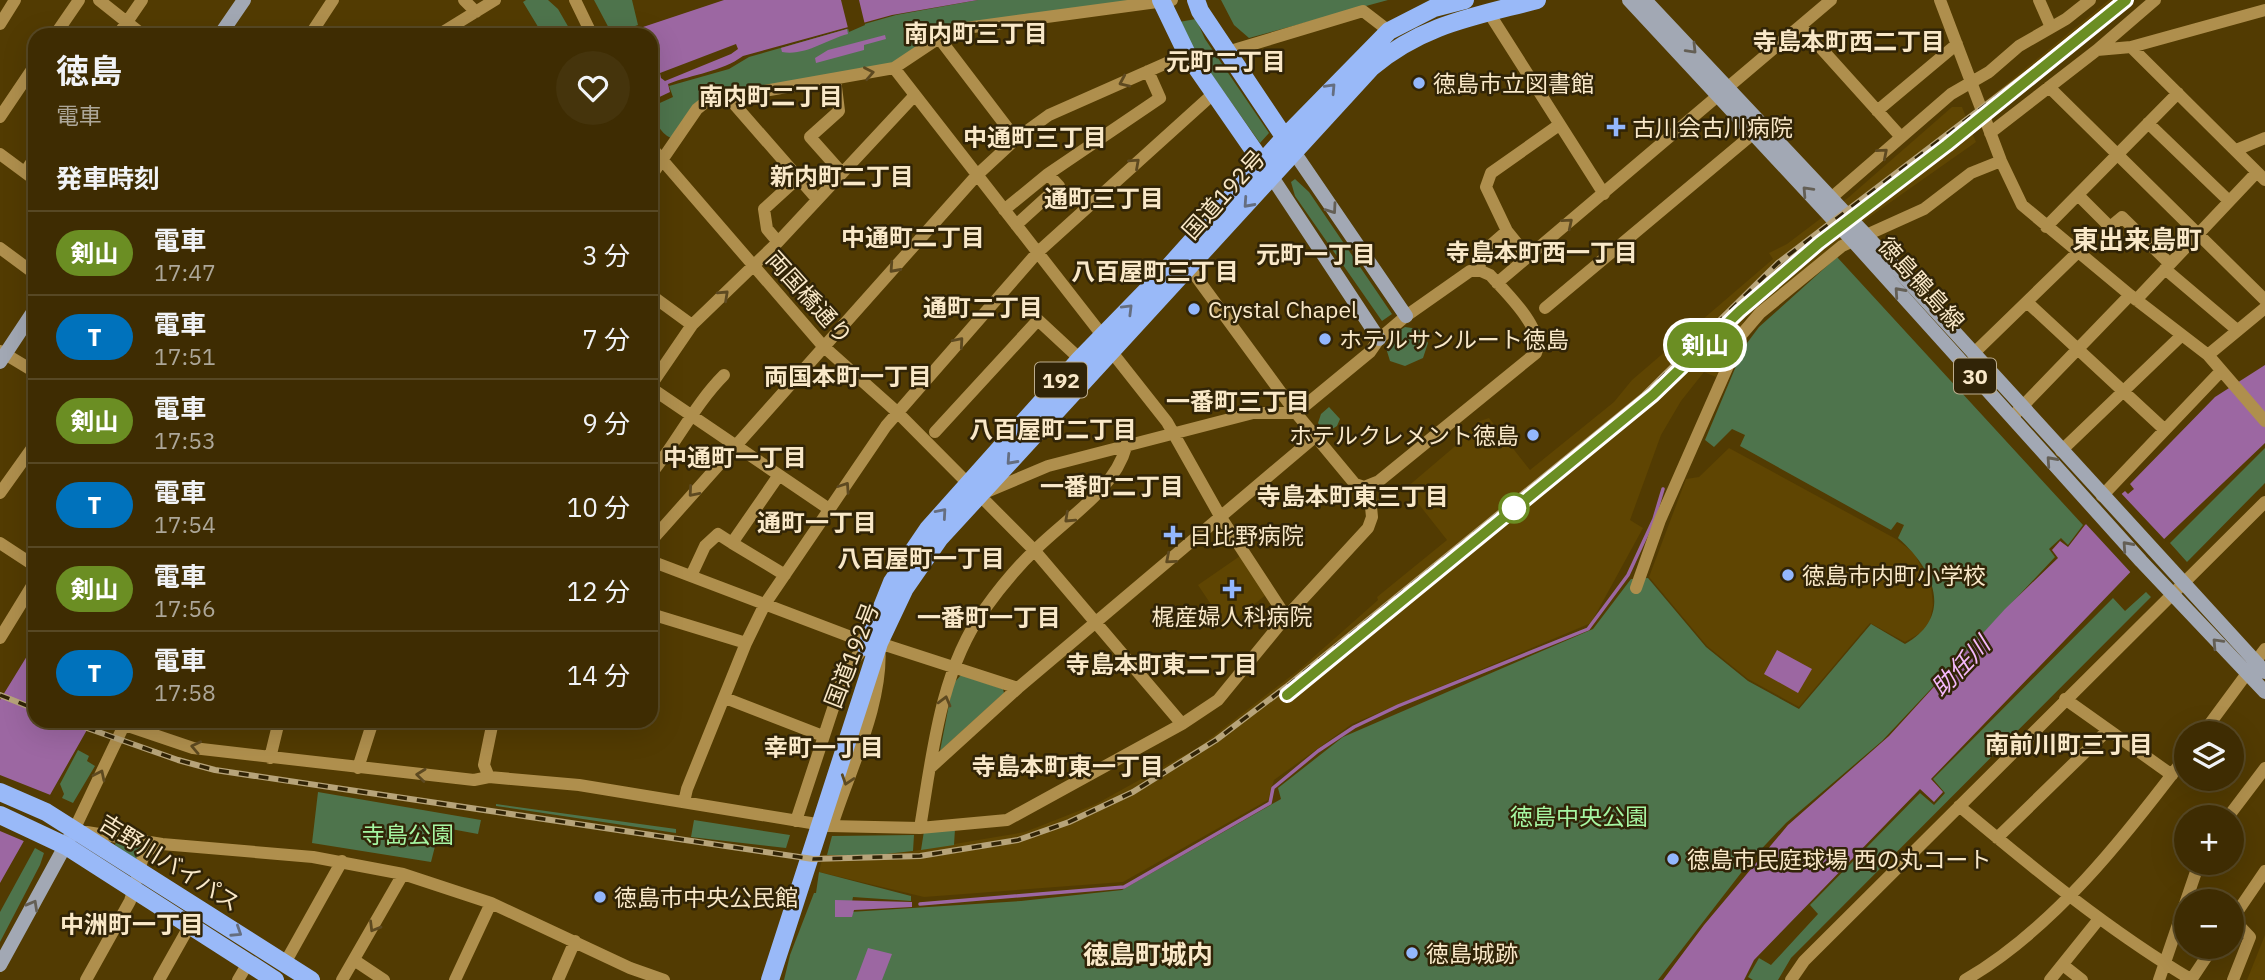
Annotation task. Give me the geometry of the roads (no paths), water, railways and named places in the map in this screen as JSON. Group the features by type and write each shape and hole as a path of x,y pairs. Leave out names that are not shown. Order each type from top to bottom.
{"highway":[{"path":"1196,0 1200,11 1289,145"},
{"name":"国道192号","path":"974,489 1080,359 1106,343 1189,267 1267,170 1389,31 1434,8 1465,0"},
{"name":"国道192号","path":"1289,145 1393,50 1443,25 1537,0"},
{"path":"1165,1 1186,54 1267,170"},
{"name":"国道192号","path":"770,980 873,643 878,611 909,555 974,489 1106,343 1157,280 1267,170"},
{"name":"国道192号","path":"761,980 873,643"},
{"name":"吉野川バイパス","path":"0,792 46,812 70,838 134,889 275,980"},
{"name":"吉野川バイパス","path":"0,815 38,831 70,838 138,870 311,980"}],"main road":[{"path":"225,28 244,0"},
{"name":"徳島鴨島線","path":"1629,0 1831,198 1860,238 2102,503 2164,575 2256,670 2265,692"},
{"name":"徳島鴨島線","path":"1645,0 1754,133 1973,354 2017,412 2061,451 2102,503"},
{"path":"1289,145 1406,316"},
{"path":"1267,170 1380,339"},
{"path":"2,356 28,319"},
{"path":"0,965 70,838"}],"street":[{"path":"60,28 79,0"},
{"path":"99,0 134,28"},
{"path":"123,28 142,0"},
{"path":"315,28 333,0"},
{"path":"464,0 476,12"},
{"path":"450,28 495,0"},
{"path":"575,0 589,28"},
{"path":"1497,283 1831,0"},
{"path":"1940,0 2001,161 2022,205 2208,355 2265,421"},
{"path":"2039,0 2050,25"},
{"path":"1831,198 1951,93 1970,83 2050,25 2066,19 2090,0"},
{"path":"1990,132 2097,50 2155,0"},
{"path":"0,24 13,1"},
{"path":"658,166 702,104 894,68 951,30 1165,1"},
{"path":"2097,50 2131,47 2265,10"},
{"path":"1227,52 1363,11 1389,31"},
{"path":"1489,13 1604,194"},
{"path":"1801,26 1901,137"},
{"path":"939,38 1016,139"},
{"path":"1877,111 1957,44"},
{"path":"2017,412 2167,267 2229,201 2261,176 2131,47"},
{"path":"658,533 977,175 1016,139 1049,115 1186,54"},
{"path":"894,68 1175,435 1220,516 1286,617"},
{"path":"1004,210 1048,174 1160,98 1148,71"},
{"path":"0,117 28,75"},
{"path":"835,79 839,111 810,137 842,173"},
{"path":"2049,87 2265,300"},
{"path":"2046,227 2178,93"},
{"path":"684,802 746,643 765,604 897,412 1037,253 1213,94"},
{"path":"658,376 692,325 778,243 915,95"},
{"path":"728,97 817,199"},
{"path":"2148,123 2229,201"},
{"path":"1528,257 1507,231 1486,187 1491,173 1559,125"},
{"path":"1545,308 1754,133"},
{"path":"2236,150 2265,138"},
{"path":"0,154 28,175"},
{"name":"両国橋通り","path":"658,155 823,346 897,412 1034,550 1182,724"},
{"path":"1636,588 1660,520 1742,334 1760,313 1842,246 1924,209 1971,173 2001,161"},
{"path":"1016,225 1059,186 1048,174"},
{"path":"778,243 767,229 764,209 798,178"},
{"path":"2078,195 2110,227 2122,217 2167,267 2237,330"},
{"path":"1478,271 1483,251 1507,231"},
{"path":"0,248 28,269"},
{"path":"1973,354 2078,251"},
{"path":"974,489 1048,466 1254,413 1296,413 1370,352 1380,339 1406,316 1466,273 1485,272 1497,283 1532,326 1539,342 1536,353 1421,449 1369,486 1355,484 1296,413 1189,267"},
{"path":"658,300 692,325"},
{"path":"2027,302 2165,430"},
{"path":"2208,355 2265,308"},
{"path":"935,432 1038,320 1080,359"},
{"path":"2061,451 2182,335"},
{"path":"2,356 28,369"},
{"path":"658,464 709,389 724,374"},
{"path":"2102,503 2165,430 2225,375"},
{"path":"658,392 830,509"},
{"path":"930,768 1018,688 1316,436"},
{"path":"920,828 930,768 955,667 983,610 1034,550 1120,467 1126,447"},
{"path":"0,493 28,454"},
{"path":"732,543 779,475"},
{"path":"139,728 193,748 474,780 489,777 579,785 830,826 920,828 1007,820 1182,724 1217,700 1286,617 1368,528 1372,517 1369,486"},
{"path":"1791,980 1804,961 2265,502"},
{"path":"691,576 705,545 718,534 785,575"},
{"path":"0,543 28,561"},
{"path":"658,564 873,643 1018,688"},
{"path":"0,638 28,592"},
{"path":"658,616 746,643"},
{"path":"798,822 845,672 873,643"},
{"path":"830,826 877,689 881,665 873,643"},
{"path":"2213,721 2256,670 2265,649"},
{"path":"725,698 823,736"},
{"path":"2065,699 2172,775"},
{"path":"123,728 70,838 342,861 403,874 491,903 575,941 649,980"},
{"path":"270,758 277,728"},
{"path":"358,768 371,728"},
{"path":"489,777 484,765 492,728"},
{"path":"1997,838 2107,731"},
{"path":"2237,805 2265,768"},
{"path":"1965,980 2000,960 2086,880 2174,772"},
{"path":"1959,806 2099,919 2164,964 2191,980 2205,959"},
{"path":"86,980 134,889 138,870 148,850 162,844"},
{"path":"285,963 342,861"},
{"path":"2244,902 2265,871"},
{"path":"342,980 396,891 403,874"},
{"path":"2159,980 2195,875"},
{"path":"455,980 491,903"},
{"path":"2050,980 2099,919"},
{"path":"159,980 190,925"},
{"path":"2244,931 2250,937 2244,953"},
{"path":"558,980 575,941"},
{"path":"2234,980 2242,959"},
{"path":"354,960 384,980"},
{"path":"238,980 248,963"},
{"path":"2063,965 2082,980"},
{"path":"630,968 664,980"}],"water":[{"path":"724,0 978,0 892,15 743,56 716,69 668,84 670,92 658,98 658,28 640,28"},
{"path":"847,29 848,34 807,50 782,52 781,48"},
{"path":"885,35 886,39 864,45 864,50 816,63 815,58 828,50"},
{"name":"助任川","path":"2265,365 2265,443 2141,561 1931,779 1943,792 1934,802 1920,789 1754,960 1744,980 1663,980 1704,925 1788,825 1889,736 2005,609 2058,558 2052,550 2060,541 2068,547 2085,525 2125,491 2128,494 2134,489 2130,484 2215,397"},
{"path":"1777,650 1812,669 1798,693 1764,674"},
{"path":"28,654 28,728 88,728 0,883 0,700"},
{"path":"835,900 912,902 912,907 854,910 852,917 835,917"},
{"path":"868,948 892,954 882,980 856,980"}],"waterway":[{"path":"920,904 1124,887 1270,803 1273,788 1318,751 1354,727 1398,706 1588,629 1628,575 1654,519 1663,489"}],"railway":[{"path":"87,728 215,770 813,859 920,856 1018,840 1069,822 1133,792 1216,740 1286,687 1644,395 1778,263 2041,63 2118,0"},
{"path":"1743,308 1815,247"},
{"path":"0,695 28,706"}],"train":[{"name":"剣山","path":"1287,695 1653,395 1754,298 1819,243 1947,145 2126,0"}],"place":[{"name":"徳島市立図書館","path":"1419,83"},
{"name":"古川会古川病院","path":"1616,127"},
{"name":"Crystal Chapel","path":"1194,309"},
{"name":"ホテルサンルート徳島","path":"1325,339"},
{"name":"ホテルクレメント徳島","path":"1533,435"},
{"name":"日比野病院","path":"1173,535"},
{"name":"徳島市内町小学校","path":"1788,575"},
{"name":"梶産婦人科病院","path":"1232,589"},
{"name":"徳島市民庭球場 西の丸コート","path":"1673,859"},
{"name":"徳島市中央公民館","path":"600,897"},
{"name":"徳島城跡","path":"1412,953"}],"district":[{"name":"南内町三丁目","path":"976,33"},
{"name":"寺島本町西二丁目","path":"1849,41"},
{"name":"元町二丁目","path":"1226,61"},
{"name":"南内町二丁目","path":"771,96"},
{"name":"中通町三丁目","path":"1035,137"},
{"name":"新内町二丁目","path":"842,176"},
{"name":"通町三丁目","path":"1104,198"},
{"name":"中通町二丁目","path":"913,237"},
{"name":"東出来島町","path":"2137,239"},
{"name":"寺島本町西一丁目","path":"1542,252"},
{"name":"元町一丁目","path":"1316,254"},
{"name":"八百屋町三丁目","path":"1155,271"},
{"name":"通町二丁目","path":"983,307"},
{"name":"両国本町一丁目","path":"848,376"},
{"name":"一番町三丁目","path":"1238,401"},
{"name":"八百屋町二丁目","path":"1053,429"},
{"name":"中通町一丁目","path":"735,457"},
{"name":"一番町二丁目","path":"1112,486"},
{"name":"寺島本町東三丁目","path":"1353,496"},
{"name":"通町一丁目","path":"817,522"},
{"name":"八百屋町一丁目","path":"921,558"},
{"name":"一番町一丁目","path":"989,617"},
{"name":"寺島本町東二丁目","path":"1162,664"},
{"name":"南前川町三丁目","path":"2069,744"},
{"name":"幸町一丁目","path":"824,747"},
{"name":"寺島本町東一丁目","path":"1068,766"},
{"name":"中洲町一丁目","path":"132,924"},
{"name":"徳島町城内","path":"1148,954"}],"park label":[{"name":"徳島中央公園","path":"1579,816"},
{"name":"寺島公園","path":"408,834"}]}
